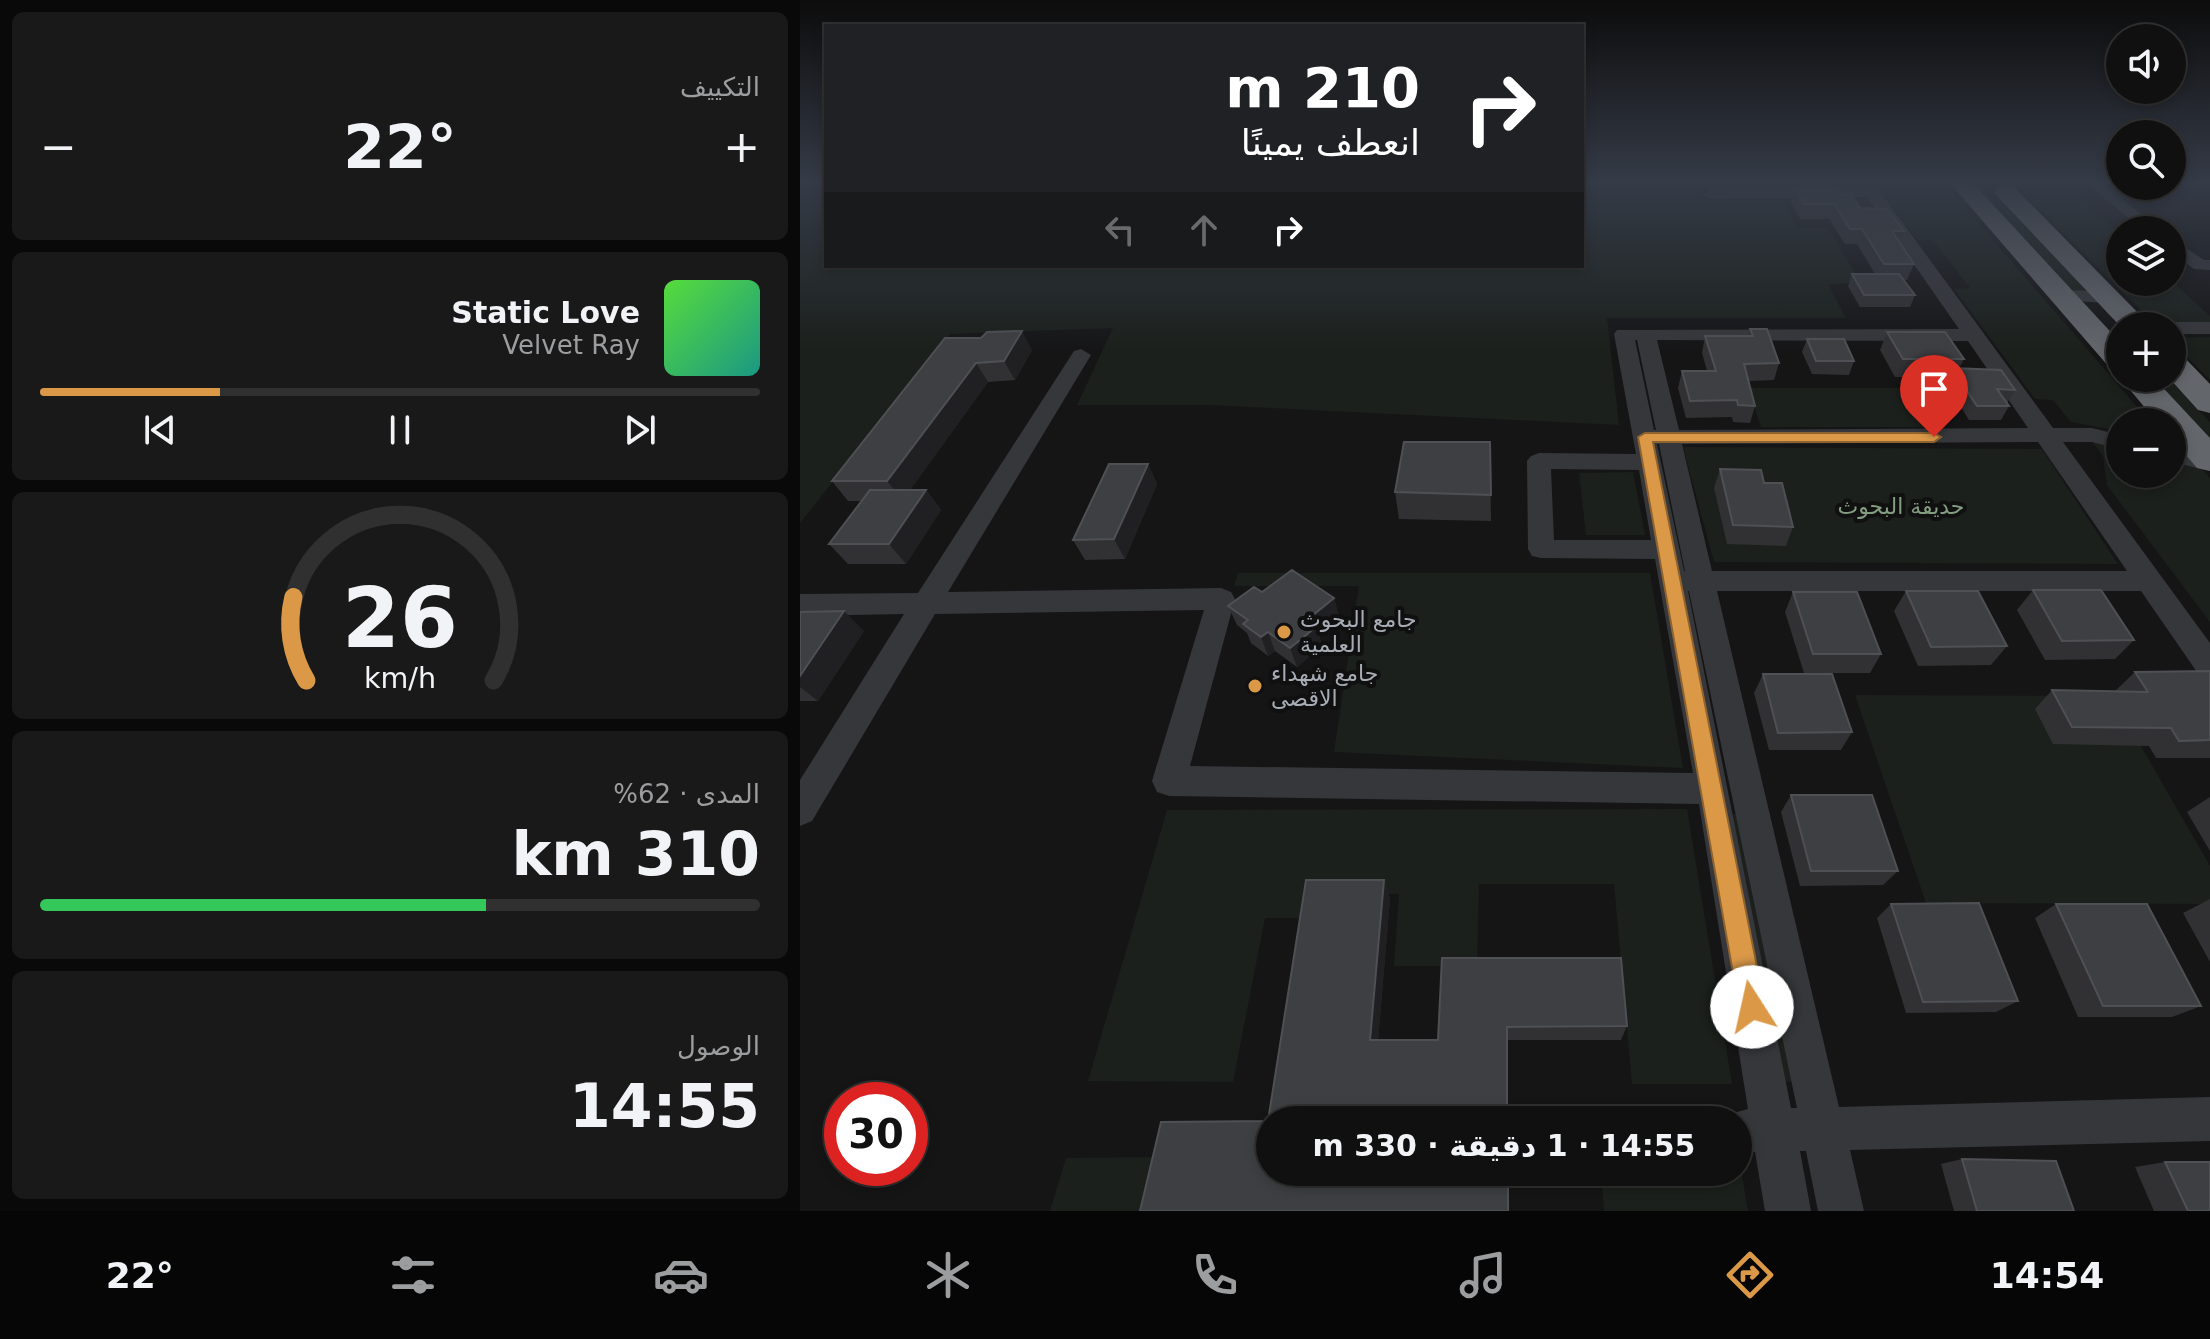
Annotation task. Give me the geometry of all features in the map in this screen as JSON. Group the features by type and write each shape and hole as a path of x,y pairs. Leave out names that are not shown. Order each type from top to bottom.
{"highway":[{"path":"2011,239 2106,344"},
{"path":"2051,239 2122,312"},
{"path":"2186,378 2210,403"},
{"path":"2148,392 2210,461"}],"street":[{"path":"1906,239 2210,666"},
{"path":"2186,254 2200,265 2210,265"},
{"path":"2063,296 2108,297"},
{"path":"2186,328 2210,328"},
{"path":"1788,1211 1756,1131 1713,789 1679,571 1655,445 1646,334 1976,335"},
{"path":"800,810 1081,355"},
{"path":"2106,438 2092,435 1655,445 1539,461 1541,549 1679,571 2150,581"},
{"path":"1655,445 1679,571 1823,1130 1841,1211"},
{"path":"2186,457 2210,461"},
{"path":"800,605 1221,599 1169,781 1713,789"},
{"path":"1756,1131 2210,1119"}],"green space":[{"path":"800,239 824,239 824,268 1584,268 1584,239 1834,239 1861,283 1828,284 1846,318 1607,318 1619,425 1211,405 1077,405 1113,328 950,334 800,523"},
{"path":"1916,239 1992,239 2106,371 2106,392 2124,392 2138,408 2106,408 2106,428 2071,422 2053,400 2035,399 1954,289 1970,288 1933,240"},
{"path":"2022,239 2037,239 2084,287 2084,292 2069,289"},
{"path":"2069,239 2106,239 2106,275"},
{"path":"2186,294 2210,316 2210,325 2186,324 2186,312 2143,312 2127,296"},
{"path":"2210,337 2210,380 2186,356 2186,338"},
{"path":"1748,388 1922,388 1945,427 1761,427"},
{"path":"2163,392 2181,392 2210,422 2210,443 2186,417 2186,408 2178,408"},
{"path":"2089,437 2106,441 2106,478 2103,456"},
{"name":"حديقة البحوث","path":"1683,447 2042,449 2118,564 1714,562"},
{"path":"2186,460 2197,463 2210,478 2210,622 2109,488 2186,488"},
{"path":"1633,472 1645,535 1586,535 1579,473"},
{"path":"1238,573 1650,573 1683,768 1334,752 1359,586 1234,586"},
{"path":"1855,695 2112,696 2210,866 2210,904 1926,903"},
{"path":"1687,809 1732,1084 1632,1084 1614,884 1479,884 1477,966 1394,966 1399,894 1311,893 1306,918 1265,918 1233,1082 1088,1081 1167,810"},
{"path":"1729,814 1737,814 1792,1082 1782,1081"},
{"path":"1168,1157 1156,1211 1050,1211 1066,1158"},
{"path":"1602,1186 1744,1186 1748,1211 1604,1211"}],"building":[{"path":"1868,239 1897,239 1914,264 1884,264"},
{"path":"1852,274 1899,274 1915,295 1864,295"},
{"path":"1750,329 1767,329 1779,363 1744,364 1755,406 1738,405 1737,400 1690,401 1682,371 1716,371 1705,336 1753,336"},
{"path":"1022,331 1004,361 976,363 887,481 832,481 945,338 981,338 987,332"},
{"path":"1887,332 1945,332 1964,359 1903,359"},
{"path":"1807,339 1844,339 1854,361 1816,361"},
{"path":"1952,368 2001,370 2015,390 1997,389 2009,406 1977,406"},
{"path":"1404,442 1490,442 1491,495 1395,492"},
{"path":"1109,464 1148,464 1114,539 1073,540"},
{"path":"1720,469 1761,470 1764,483 1782,483 1793,527 1733,525"},
{"path":"870,490 926,490 889,544 829,544"},
{"path":"1292,570 1334,598 1307,620 1316,627 1290,648 1268,632 1261,637 1243,624 1248,620 1228,606 1254,587 1262,592"},
{"path":"2033,590 2101,590 2134,640 2062,641"},
{"path":"1906,591 1978,591 2007,646 1931,647"},
{"path":"1793,592 1857,592 1881,654 1813,654"},
{"path":"844,611 800,676 800,612"},
{"path":"2210,671 2210,740 2179,741 2171,728 2072,727 2052,690 2148,692 2135,672"},
{"path":"1763,674 1832,674 1852,732 1778,733"},
{"path":"1791,795 1872,795 1898,871 1811,871"},
{"path":"1306,880 1384,880 1370,1040 1438,1040 1442,958 1621,958 1627,1026 1507,1027 1507,1106 1270,1106"},
{"path":"1979,903 2018,1001 1923,1002 1891,904"},
{"path":"2056,904 2147,904 2201,1006 2103,1006"},
{"path":"1256,1121 1256,1186 1508,1186 1508,1211 1140,1211 1161,1122"},
{"path":"1962,1159 2056,1161 2074,1211 1977,1211"},
{"path":"2165,1162 2210,1162 2210,1211 2188,1211"}],"place":[{"name":"جامع البحوث العلمية","path":"1284,632"},
{"name":"جامع شهداء الاقصى","path":"1255,686"}],"route":[{"path":"1752,1007 1645,437 1934,437"}]}
